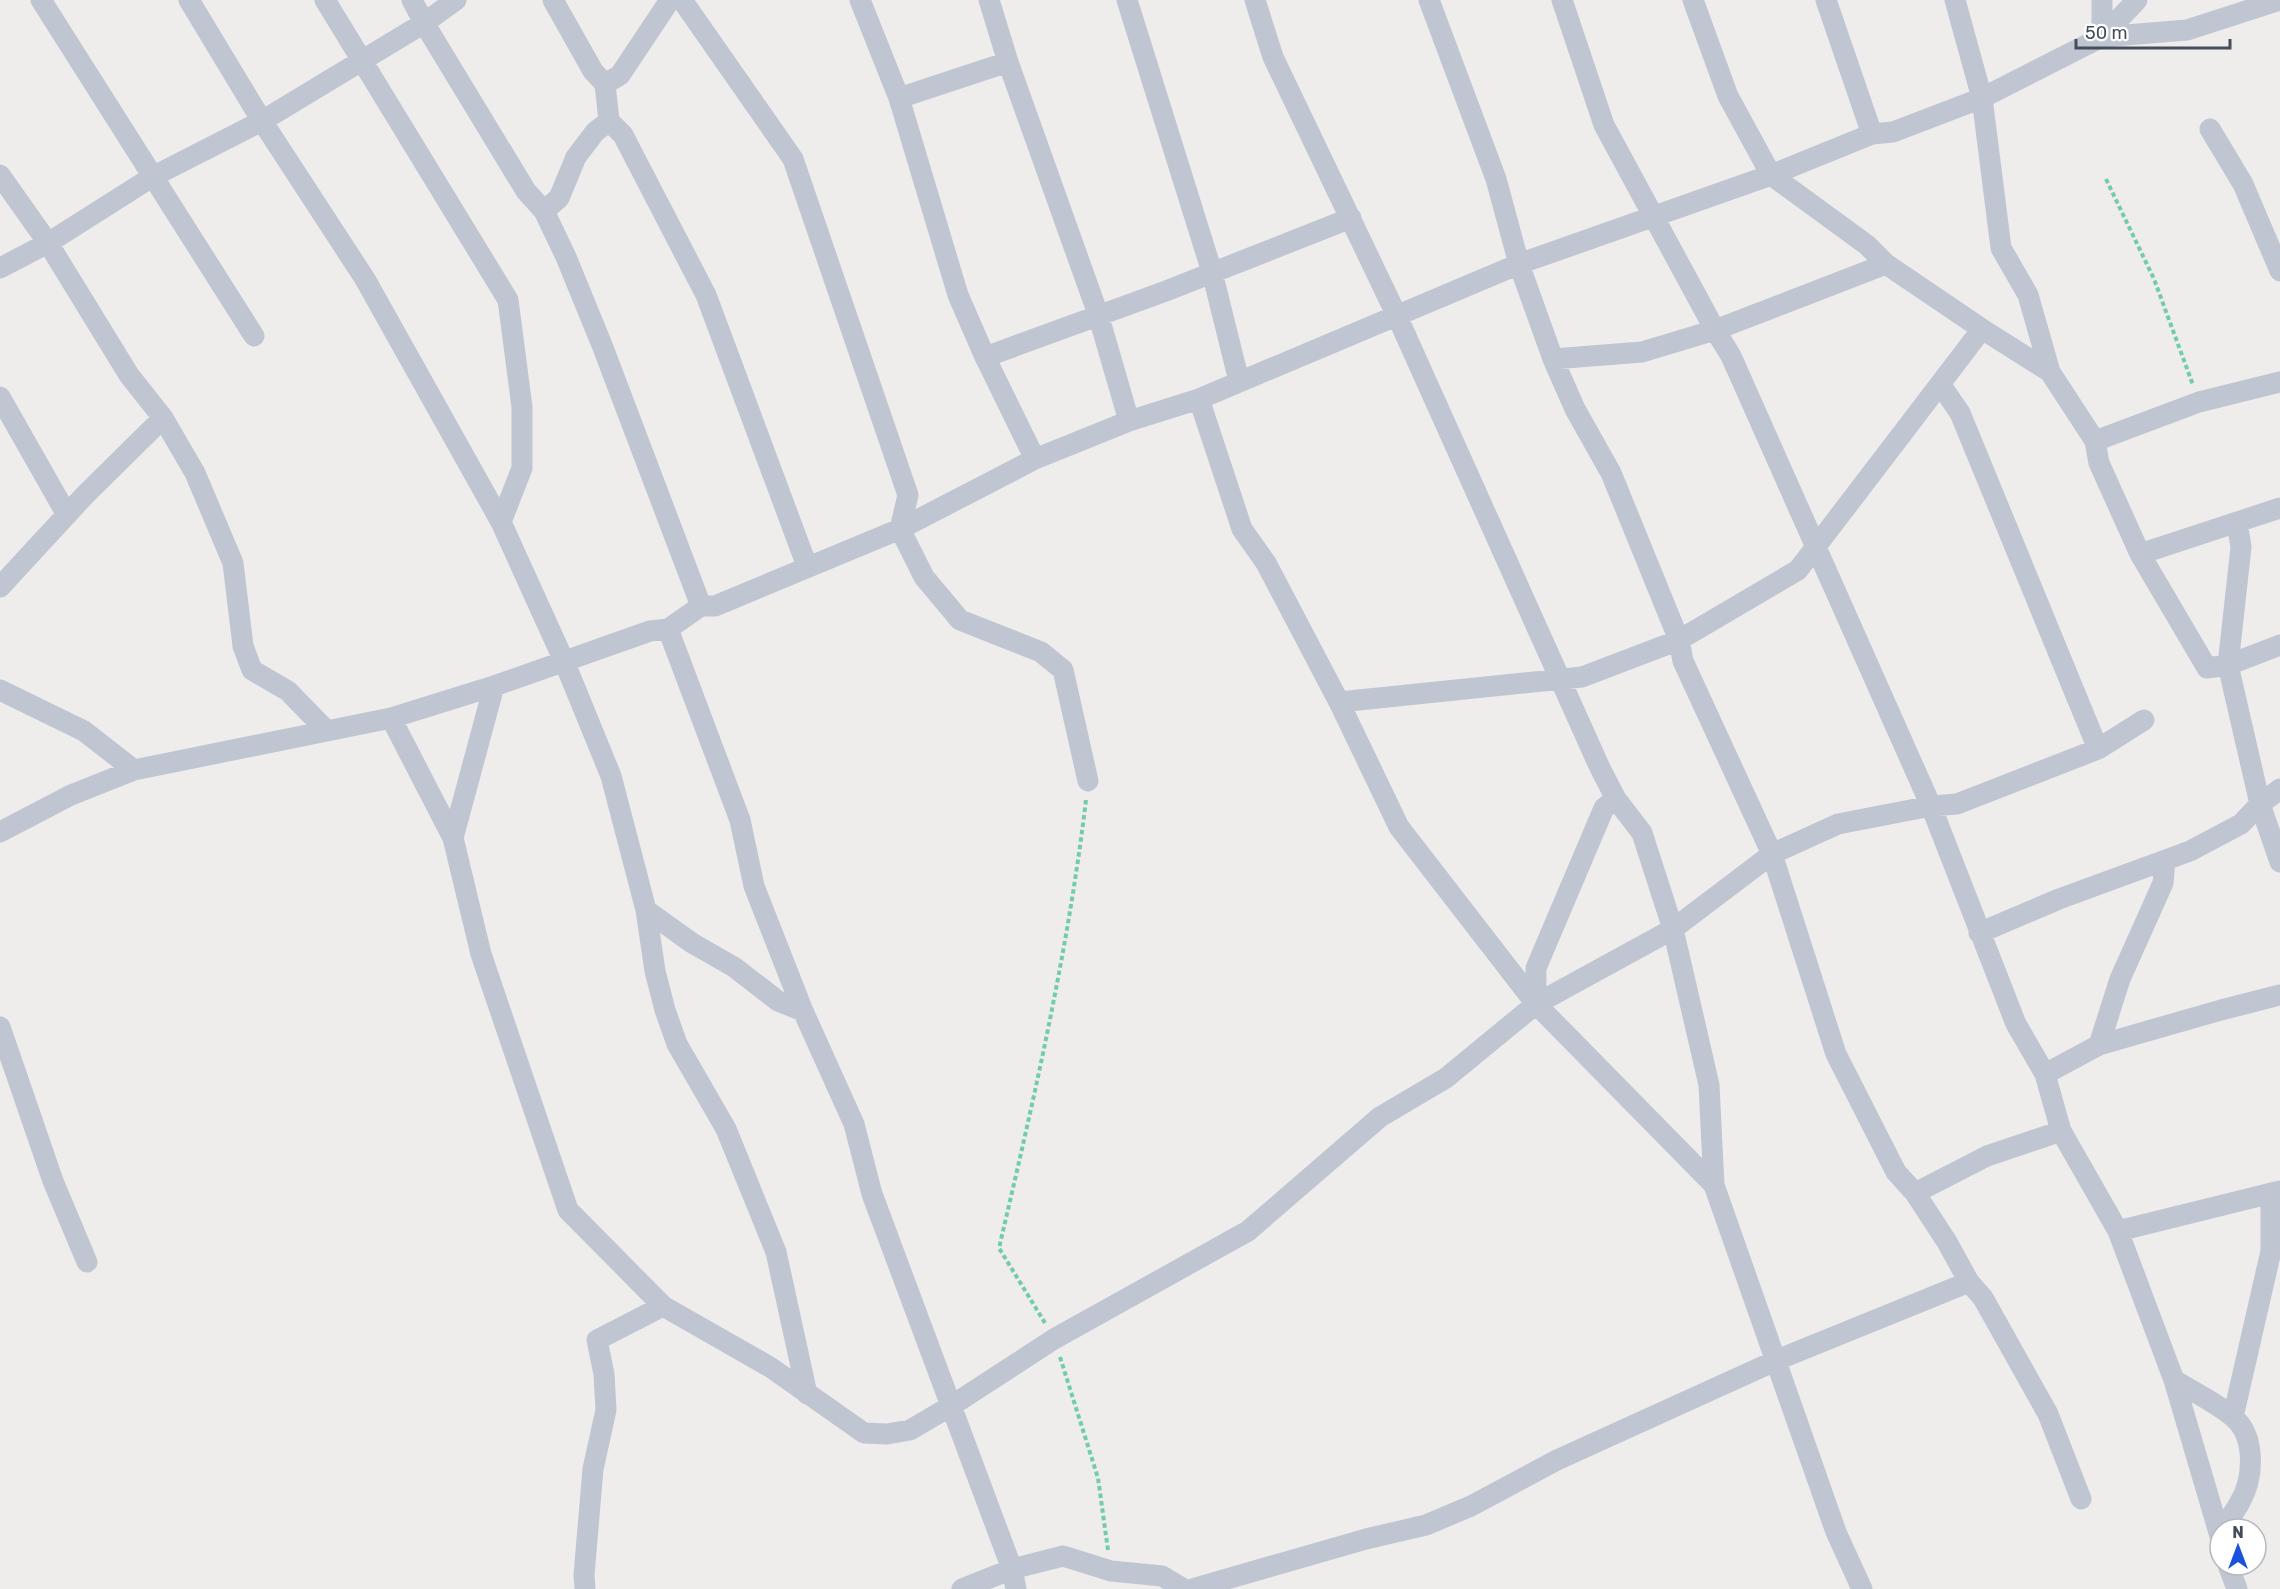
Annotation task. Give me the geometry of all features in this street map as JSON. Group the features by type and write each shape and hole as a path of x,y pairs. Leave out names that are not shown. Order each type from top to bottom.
{"street":[{"path":"41,0 254,336"},
{"path":"189,0 262,121 365,279 501,522 564,661 611,776 646,910 655,970 665,1010 674,1035 726,1130 776,1252 807,1394"},
{"path":"325,0 508,300 522,407 522,468 501,522"},
{"path":"412,0 526,191 544,211 602,345 701,606"},
{"path":"0,268 48,243 152,177 262,121 424,23 456,0"},
{"path":"553,0 593,71 605,84 609,121 623,135 706,295 807,566"},
{"path":"605,84 620,75 670,0"},
{"path":"682,0 793,159 908,495 900,529 924,577 960,620 1041,652 1063,670 1088,781"},
{"path":"860,0 899,98 958,295 985,357 1035,459"},
{"path":"989,0 1008,62 1098,314 1129,421"},
{"path":"1127,0 1212,272 1239,381"},
{"path":"1255,0 1273,57 1397,316 1559,679 1616,799 1642,833 1673,929 1709,1085 1714,1185 1836,1532 1862,1589"},
{"path":"1429,0 1496,179 1519,264 1553,359 1575,409 1611,473 1679,640 1683,661 1772,854 1836,1054 1896,1172 1915,1193 1947,1242 1969,1282 1983,1298 2048,1414 2080,1499"},
{"path":"1562,0 1604,125 1731,356 1931,806 2016,1024 2045,1074 2061,1131 2118,1231 2174,1380 2215,1517"},
{"path":"1693,0 1728,96 1771,175 1867,245 1886,264 2050,372"},
{"path":"1826,0 1872,134"},
{"path":"1955,0 1982,98 2001,248 2028,295 2050,372 2095,441 2099,463 2140,554 2207,668 2228,665 2280,645"},
{"path":"2102,0 2102,38"},
{"path":"0,832 71,795 134,770 391,718 494,686 650,631 668,629 701,606 715,606 900,529 1035,459 1129,421 1198,399 1519,264 1771,175 1872,134 1893,132 1982,98 2102,38 2137,0"},
{"path":"2102,38 2187,30 2280,0"},
{"path":"899,98 1008,62"},
{"path":"544,211 559,198 576,157 594,132 609,121"},
{"path":"2210,129 2242,184 2280,271"},
{"path":"0,175 48,243 129,375 163,418 195,473 233,563 243,646 252,670 288,692 327,731"},
{"path":"985,357 1166,291 1351,218"},
{"path":"1553,359 1642,352 1715,330 1886,264"},
{"path":"1339,702 1582,677 1679,640 1798,570 1982,329"},
{"path":"2095,441 2199,402 2280,381"},
{"path":"1940,384 1960,413 2098,749"},
{"path":"0,397 67,514"},
{"path":"1198,399 1242,529 1266,563 1339,702 1399,827 1536,1004 1714,1185"},
{"path":"0,587 67,514 163,418"},
{"path":"2140,554 2280,508"},
{"path":"2237,522 2241,547 2228,665 2260,804 2280,862"},
{"path":"668,629 740,820 754,886 803,1011 854,1124 872,1194 1014,1579"},
{"path":"453,838 494,686"},
{"path":"0,690 84,731 134,770"},
{"path":"391,718 453,838 482,954 568,1210 663,1306 770,1367 864,1433 887,1434 910,1430 1054,1339 1248,1231 1380,1117 1446,1078 1536,1004 1673,929 1772,854 1838,824 1931,806 1957,804 2098,749 2144,720"},
{"path":"1979,933 2059,899 2190,851 2241,824 2260,804 2280,789"},
{"path":"1536,1004 1536,969 1604,808 1616,799"},
{"path":"2099,1045 2120,979 2163,883 2165,861"},
{"path":"646,910 692,943 734,968 778,1001 803,1011"},
{"path":"2045,1074 2099,1045 2280,995"},
{"path":"0,1027 53,1181 87,1262"},
{"path":"1915,1193 1987,1156 2061,1131"},
{"path":"2118,1231 2276,1192 2271,1251 2234,1417"},
{"path":"1192,1589 1426,1524 1471,1506 1557,1460 1777,1360 1969,1282"},
{"path":"585,1589 584,1575 593,1469 606,1410 604,1374 597,1340 663,1306"},
{"path":"2174,1380 2234,1417 2245,1431 2250,1452 2249,1476 2241,1501 2230,1517"},
{"path":"962,1589 1014,1579 1063,1557 1111,1571 1162,1576 1184,1589"}],"path":[{"path":"2106,179 2154,279 2199,402"},
{"path":"1088,781 1066,944 1039,1078 999,1248 1054,1339 1098,1478 1111,1571"}]}
